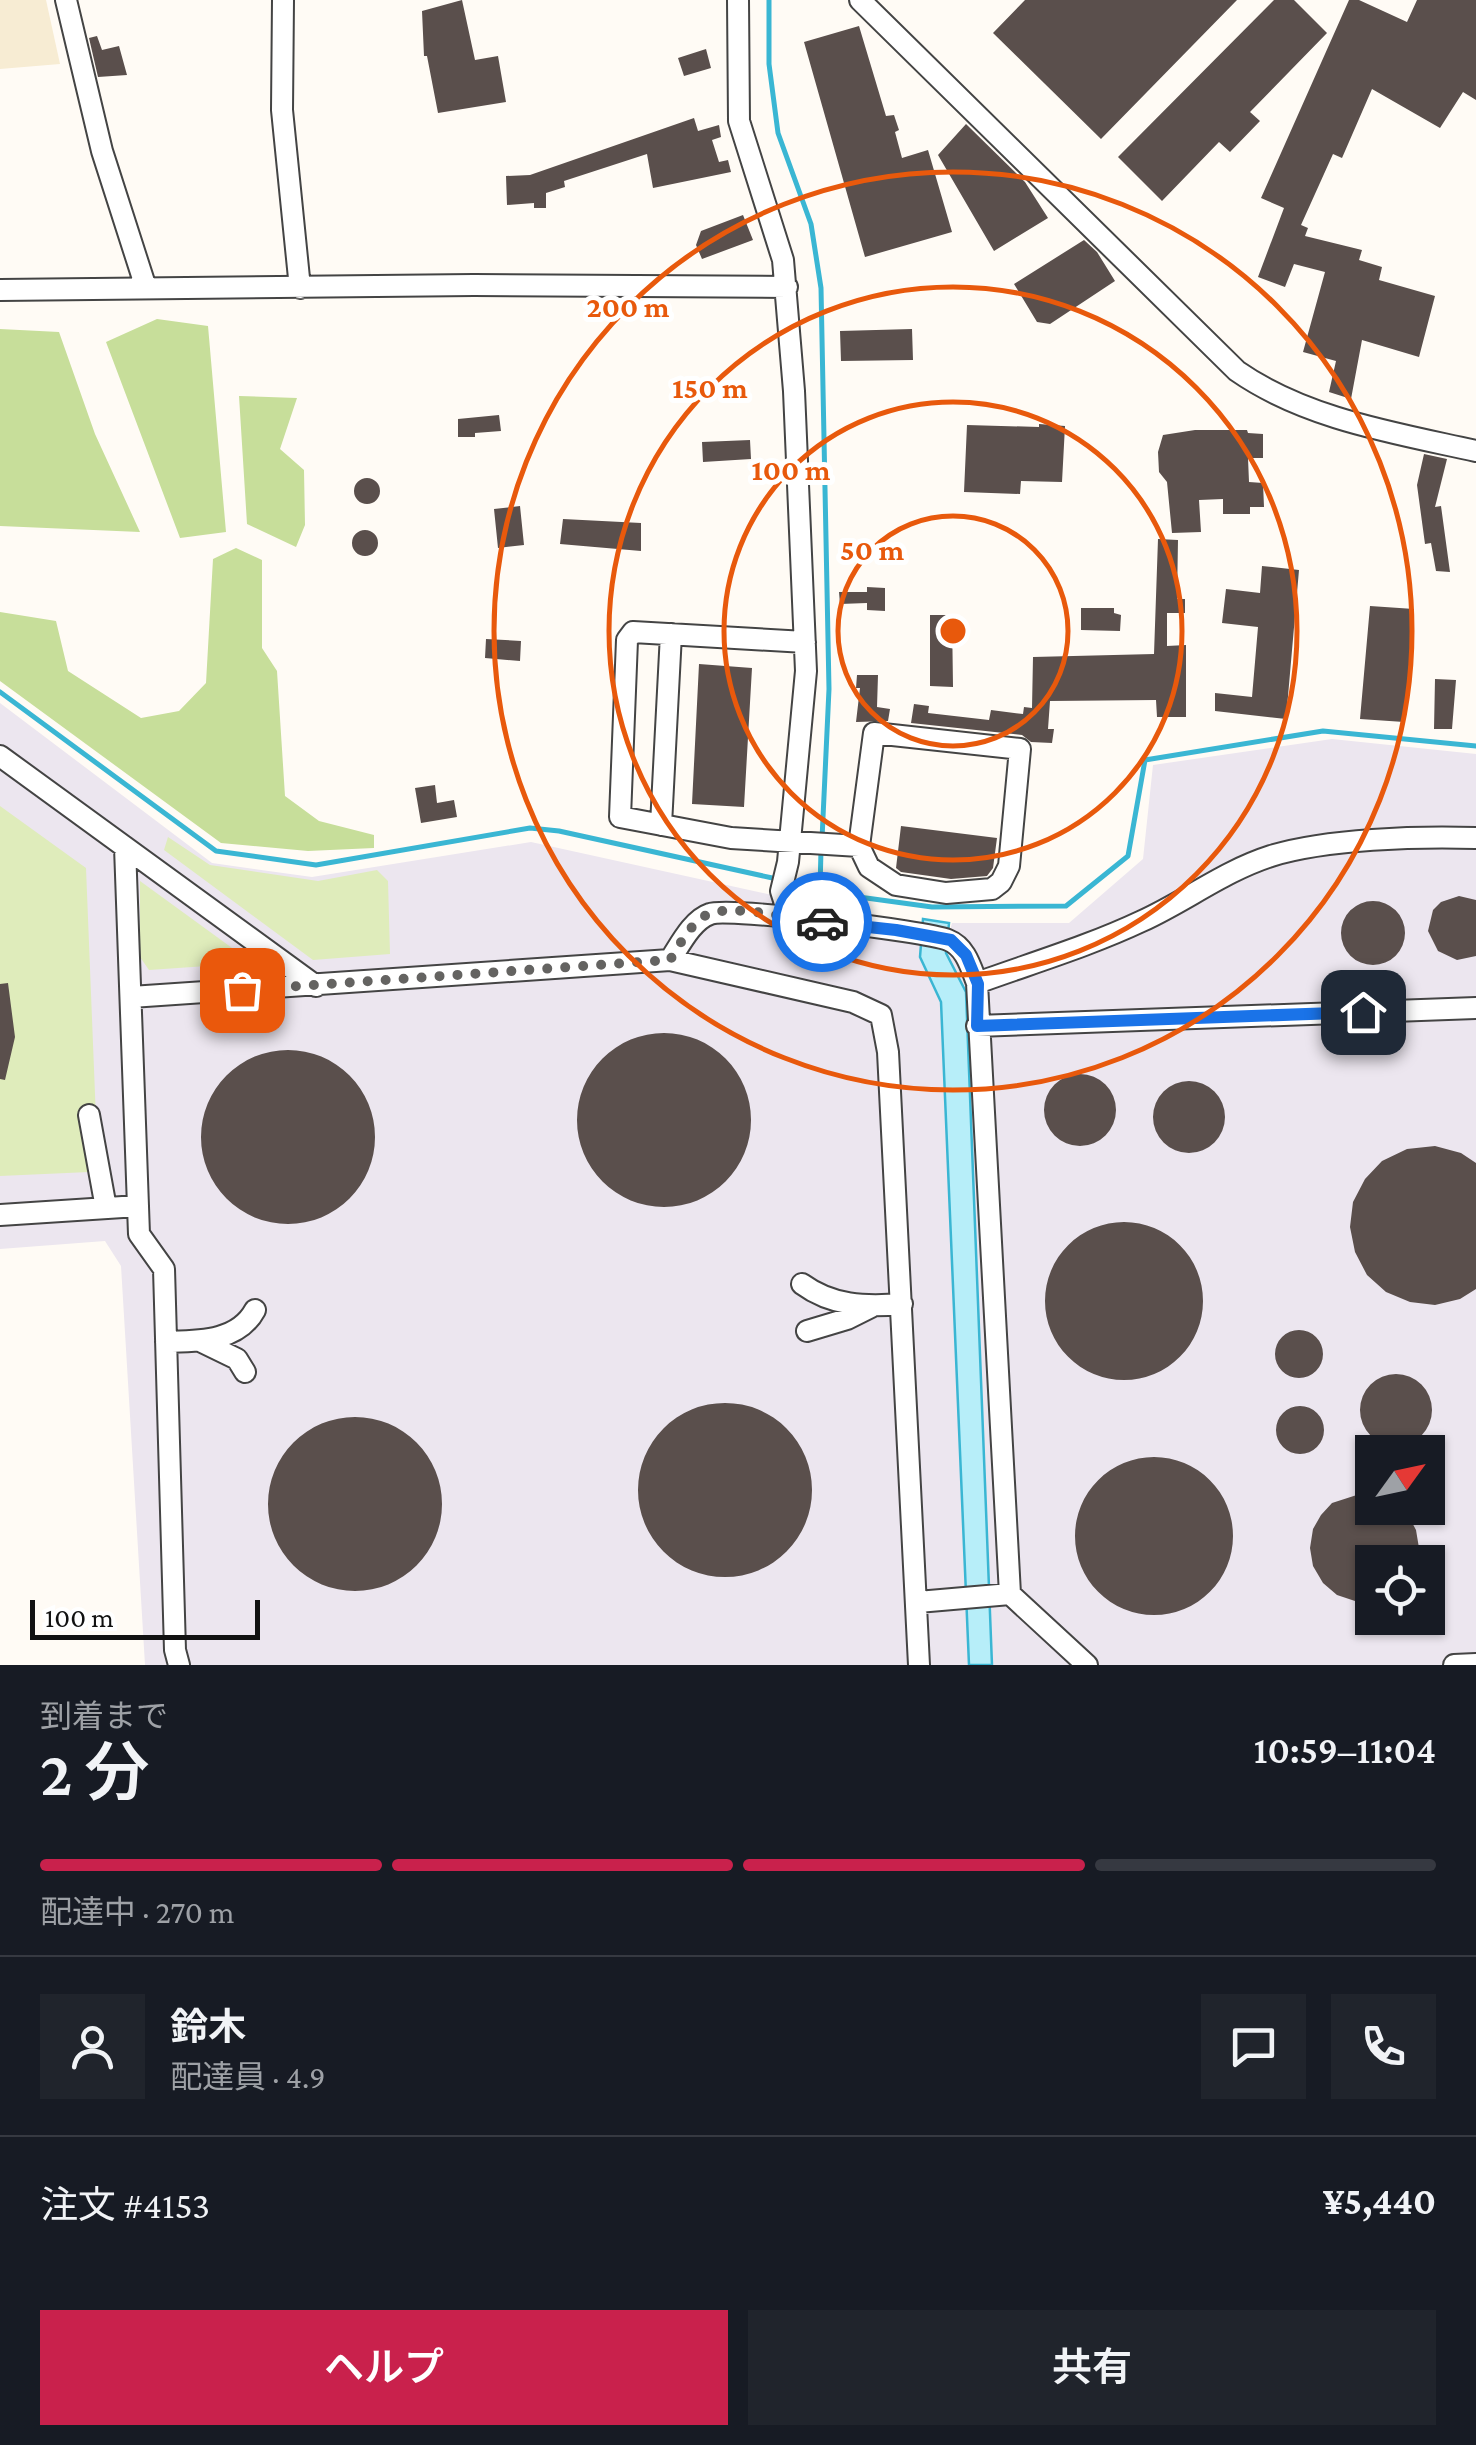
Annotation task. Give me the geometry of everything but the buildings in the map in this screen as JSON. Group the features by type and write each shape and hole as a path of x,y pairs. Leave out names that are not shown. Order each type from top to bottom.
{"street":[{"path":"66,0 102,151 146,288"},
{"path":"283,0 282,110 300,288"},
{"path":"738,0 739,121 769,210 787,287 806,671 789,852 781,892 790,919"},
{"path":"860,0 1237,371 1266,391 1299,405 1476,451"},
{"path":"0,290 787,287"},
{"path":"805,642 634,632 627,640 620,817 789,852 822,843 859,846"},
{"path":"661,826 671,634"},
{"path":"874,733 1020,748 1009,866 1001,882 992,889 946,893 896,884 868,866 859,846 874,733"},
{"path":"0,756 316,986"},
{"path":"978,984 1142,921 1221,876 1274,855 1349,843 1440,836 1476,838"},
{"path":"125,847 139,1234 164,1269 175,1650 179,1665"},
{"path":"670,960 687,932 709,914 742,912 951,940 966,955 978,984 1002,1594"},
{"path":"131,997 670,960 853,1002 880,1015 888,1052 902,1304 928,1602 919,1665"},
{"path":"977,1026 1476,1008"},
{"path":"89,1115 106,1208"},
{"path":"0,1215 138,1206"},
{"path":"802,1284 819,1296 872,1306 902,1304"},
{"path":"807,1331 847,1319 872,1306"},
{"path":"166,1342 200,1341 237,1332 255,1310"},
{"path":"200,1341 237,1359 244,1372"},
{"path":"928,1602 1002,1594 1087,1665"},
{"path":"1454,1665 1476,1664"}],"shaded area":[{"path":"0,0 46,0 60,64 0,69"},
{"path":"0,703 212,863 312,877 531,842 949,934 952,923 1069,923 1143,859 1153,765 1332,739 1476,754 1476,1665 145,1665 121,1266 105,1241 0,1249"}],"green space":[{"path":"157,319 208,326 226,532 180,538 106,342"},
{"path":"0,329 59,332 95,434 140,532 0,526"},
{"path":"239,396 297,398 280,449 304,470 305,525 296,547 247,524"},
{"path":"236,548 262,560 262,648 277,671 285,796 319,821 374,835 374,848 308,851 221,843 0,681 0,612 56,621 68,671 141,718 179,711 206,683 213,559"},
{"path":"0,806 86,868 96,1119 89,1172 0,1176"},
{"path":"168,837 210,865 318,881 377,870 388,881 390,954 313,960 164,850"},
{"path":"140,881 239,953 236,964 149,970 140,957"}],"water":[{"path":"923,919 949,923 946,953 966,992 992,1665 969,1665 941,1002 920,957"}],"waterway":[{"path":"769,0 769,64 778,133 811,224 821,288 829,689 822,839"},
{"path":"0,692 216,851 316,865 530,828 777,879"},
{"path":"788,881 859,897 932,907 1066,906 1128,856 1145,760 1323,731 1476,746"},
{"path":"820,888 821,850"}],"way so far":[{"path":"242,990 670,960 687,932 709,914 742,912 822,922"}],"route":[{"path":"822,922 951,940 966,955 978,984 977,1026 1363,1012"}]}
